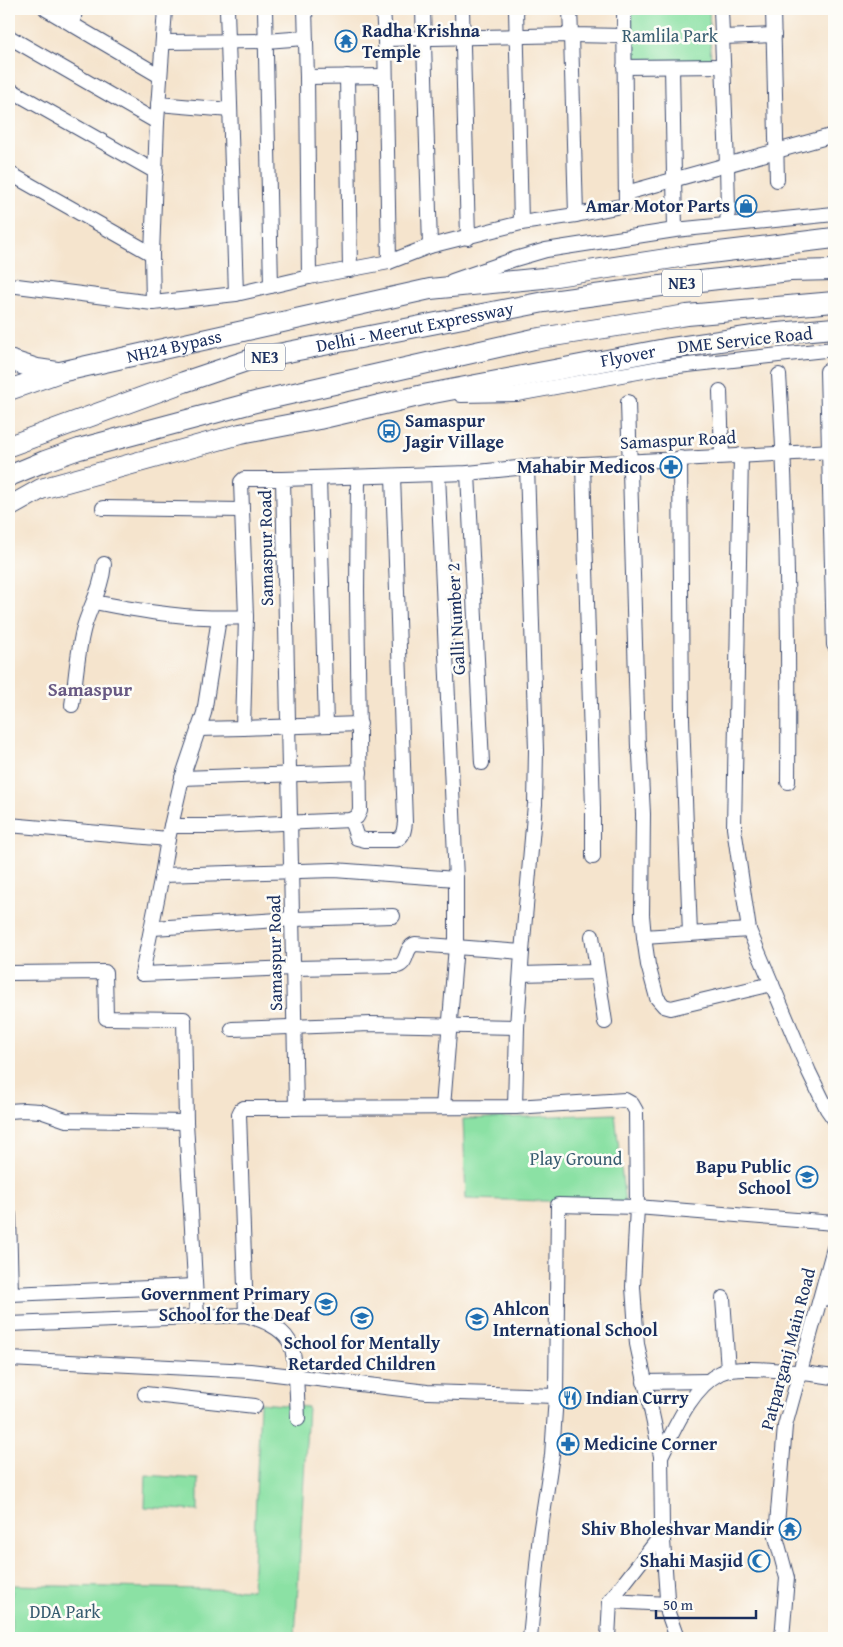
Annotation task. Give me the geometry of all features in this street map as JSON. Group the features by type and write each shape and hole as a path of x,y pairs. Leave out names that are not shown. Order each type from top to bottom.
{"highway":[{"path":"430,289 543,278 686,256 834,238"},
{"name":"Delhi - Meerut Expressway","path":"9,446 252,359 531,304 693,282 790,272 834,270"},
{"name":"NH24 Bypass","path":"9,390 60,372 430,289"},
{"name":"Delhi - Meerut Expressway","path":"9,476 79,449 145,431 259,402 534,339 687,315 834,302"},
{"name":"Flyover","path":"423,395 665,349 767,334 834,328"},
{"path":"9,360 37,369 60,372"},
{"path":"9,507 41,489 240,434 318,419 423,395"}],"street":[{"path":"46,9 160,76"},
{"path":"73,25 75,9"},
{"path":"153,303 152,254 157,122 165,9"},
{"path":"227,9 236,294"},
{"path":"265,9 270,286"},
{"path":"304,9 307,76 309,277"},
{"path":"383,9 388,262"},
{"path":"423,9 430,246"},
{"path":"462,9 468,238"},
{"path":"516,9 521,223"},
{"path":"570,9 576,215"},
{"path":"9,285 153,303 236,294 309,277 388,262 430,246 468,238 521,223 626,205 624,9"},
{"path":"721,9 727,165 727,224"},
{"path":"773,9 777,180"},
{"path":"385,39 571,35 624,36"},
{"path":"722,37 774,35"},
{"path":"9,37 157,122"},
{"path":"164,42 266,41 305,38"},
{"path":"624,67 723,66"},
{"path":"672,67 675,230"},
{"path":"307,76 385,76"},
{"path":"347,76 350,270"},
{"path":"9,89 156,172"},
{"path":"158,104 230,110"},
{"path":"626,193 834,135"},
{"path":"9,173 152,254"},
{"path":"430,289 546,250 675,230 834,214"},
{"name":"DME Service Road","path":"423,395 517,394 660,368 834,349"},
{"path":"827,371 832,451 834,645"},
{"path":"779,374 785,453 789,715 788,782"},
{"path":"720,391 722,456"},
{"path":"628,402 638,737 643,814 642,915 648,965 657,998 664,1006 672,1008 772,984"},
{"name":"Samaspur Road","path":"296,1108 283,479 468,473 527,467 832,451"},
{"path":"741,455 734,828 750,930 810,1072 827,1110 834,1119"},
{"path":"680,458 682,718 690,934"},
{"path":"583,464 594,809 593,857"},
{"path":"515,1107 517,1027 535,804 536,750 527,467"},
{"name":"Galli Number 2","path":"468,473 482,763"},
{"path":"438,474 456,879 456,946 443,1107"},
{"path":"9,825 170,832 214,826 351,820 357,817 360,811 357,590 358,476"},
{"path":"351,820 357,838 365,840 396,840 401,838 404,833 393,476"},
{"path":"318,478 326,725"},
{"path":"243,728 242,695 246,617 240,482 244,479 283,479"},
{"path":"103,508 241,510"},
{"path":"72,705 84,629 103,578 104,564"},
{"path":"94,602 173,615 219,618 246,617"},
{"path":"219,618 208,694 182,778 170,832 153,928 142,974 398,966 405,961 411,946 415,944 522,952"},
{"path":"198,729 360,724"},
{"path":"182,778 360,772"},
{"path":"162,875 351,871 456,879"},
{"path":"153,928 293,919 393,916"},
{"path":"644,937 750,930"},
{"path":"592,936 605,1022"},
{"path":"9,973 104,972 106,1018 184,1018 186,1122 197,1317"},
{"path":"521,974 597,972"},
{"path":"232,1029 371,1024 449,1024 517,1027"},
{"path":"246,1314 239,1114 244,1108 515,1107 625,1100 632,1104 636,1111 637,1207 634,1287 637,1344 661,1456 668,1613 677,1638"},
{"path":"9,1111 40,1111 66,1120 186,1122"},
{"path":"530,1638 540,1534 552,1455 556,1396 558,1205 637,1207 834,1222"},
{"path":"9,1215 10,1294 194,1286"},
{"name":"Patparganj Main Road","path":"782,1638 787,1578 776,1537 785,1426 801,1372 828,1299 834,1248"},
{"path":"723,1298 728,1370"},
{"path":"9,1324 246,1314 272,1325 289,1341 293,1355 298,1419"},
{"path":"9,1360 250,1371 427,1392 556,1396"},
{"path":"661,1456 692,1400 708,1381 728,1370 801,1372 834,1377"},
{"path":"644,1382 708,1381"},
{"path":"145,1394 255,1406"},
{"path":"608,1638 610,1601 663,1533"},
{"path":"610,1601 668,1604"}],"green space":[{"name":"Ramlila Park","path":"631,9 709,9 711,63 631,64"},
{"name":"Play Ground","path":"615,1114 625,1203 466,1199 463,1119"},
{"name":"DDA Park","path":"260,1403 308,1407 295,1638 11,1637 12,1585 252,1590"},
{"path":"146,1475 198,1479 198,1511 145,1507"}],"place":[{"name":"Radha Krishna Temple","path":"346,41"},
{"name":"Amar Motor Parts","path":"746,206"},
{"name":"Samaspur Jagir Village","path":"389,431"},
{"name":"Mahabir Medicos","path":"671,467"},
{"name":"Bapu Public School","path":"807,1177"},
{"name":"Government Primary School for the Deaf","path":"326,1304"},
{"name":"School for Mentally Retarded Children","path":"362,1318"},
{"name":"Ahlcon International School","path":"477,1319"},
{"name":"Indian Curry","path":"570,1398"},
{"name":"Medicine Corner","path":"568,1444"},
{"name":"Shiv Bholeshvar Mandir","path":"790,1529"},
{"name":"Shahi Masjid","path":"759,1561"}],"district":[{"name":"Samaspur","path":"90,689"}]}
